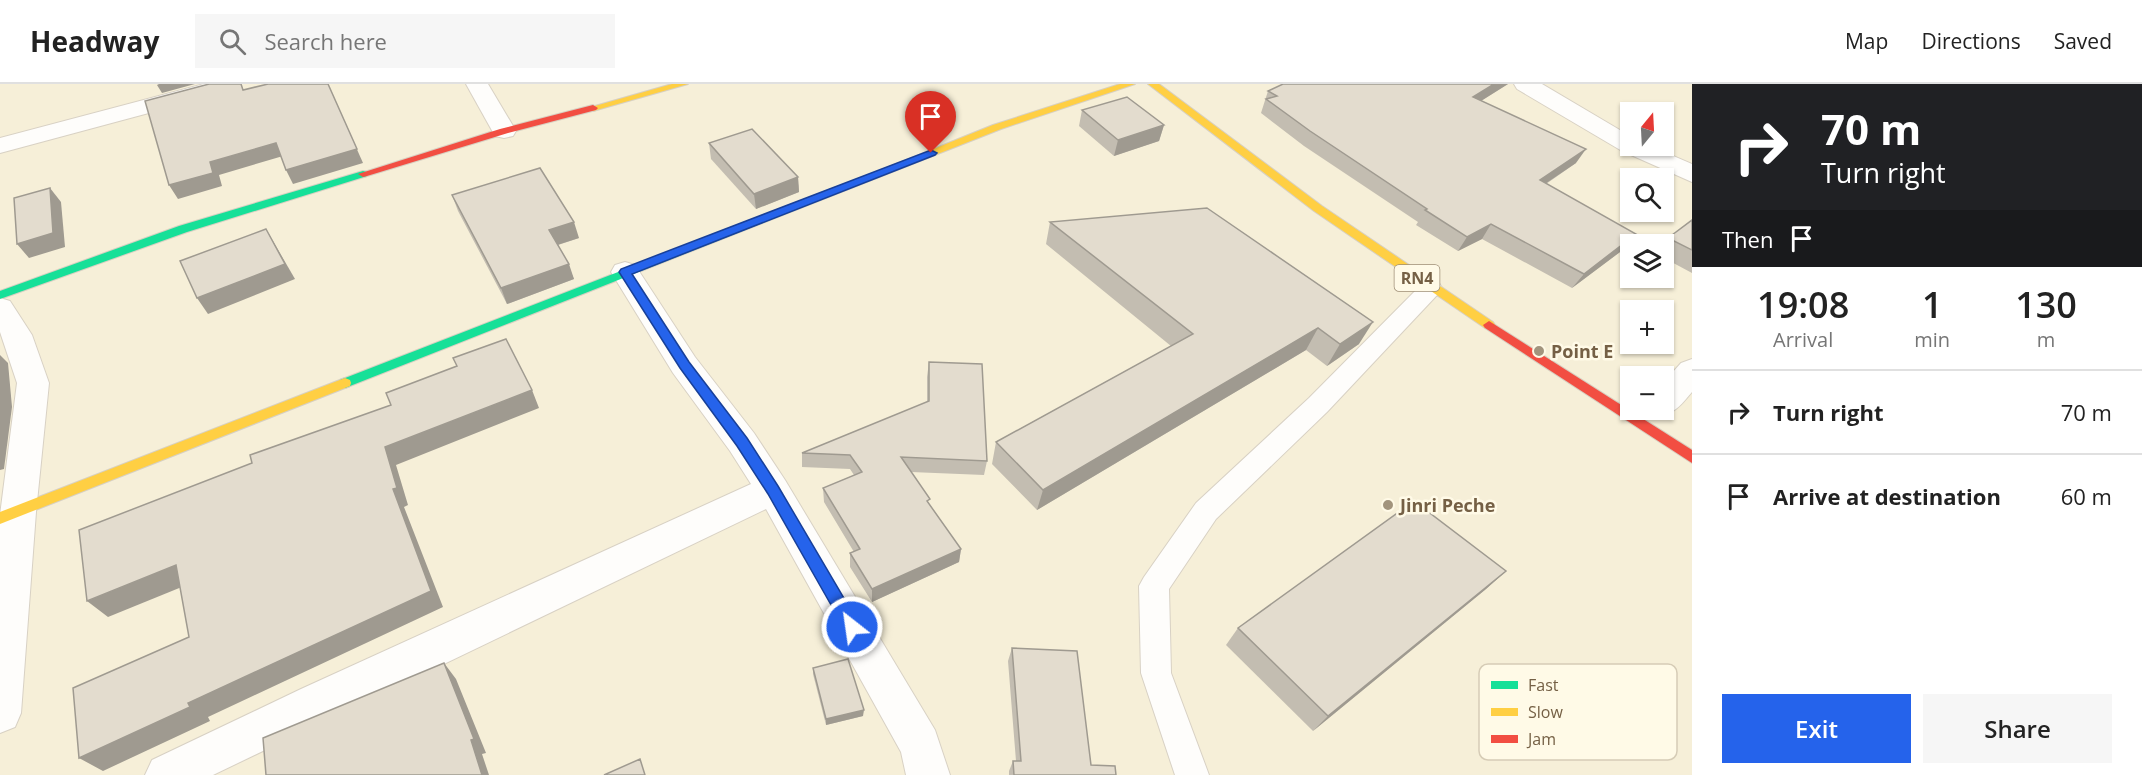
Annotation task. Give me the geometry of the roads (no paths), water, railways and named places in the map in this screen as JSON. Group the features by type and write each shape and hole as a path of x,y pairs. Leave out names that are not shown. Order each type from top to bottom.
{"main road":[{"path":"0,295 183,229 504,131 683,84"},
{"path":"9,515 997,127 1130,84"},
{"name":"RN4","path":"1153,84 1233,147 1431,288 1620,393"},
{"name":"RN4","path":"1662,420 1692,457"}],"street":[{"path":"0,146 230,84"},
{"path":"477,84 504,131"},
{"path":"1525,84 1551,97 1588,124 1620,140"},
{"path":"1654,156 1692,174"},
{"path":"625,272 684,365 742,442 773,490 920,745 928,775"},
{"path":"0,308 17,335 33,383 9,515 0,713"},
{"path":"1674,391 1692,371"},
{"path":"167,775 315,702 773,490"}],"lane":[{"path":"1192,775 1156,673 1154,586 1206,511 1318,405 1431,288"}],"place":[{"name":"Point E","path":"1539,351"},
{"name":"Jinri Peche","path":"1388,505"}]}
